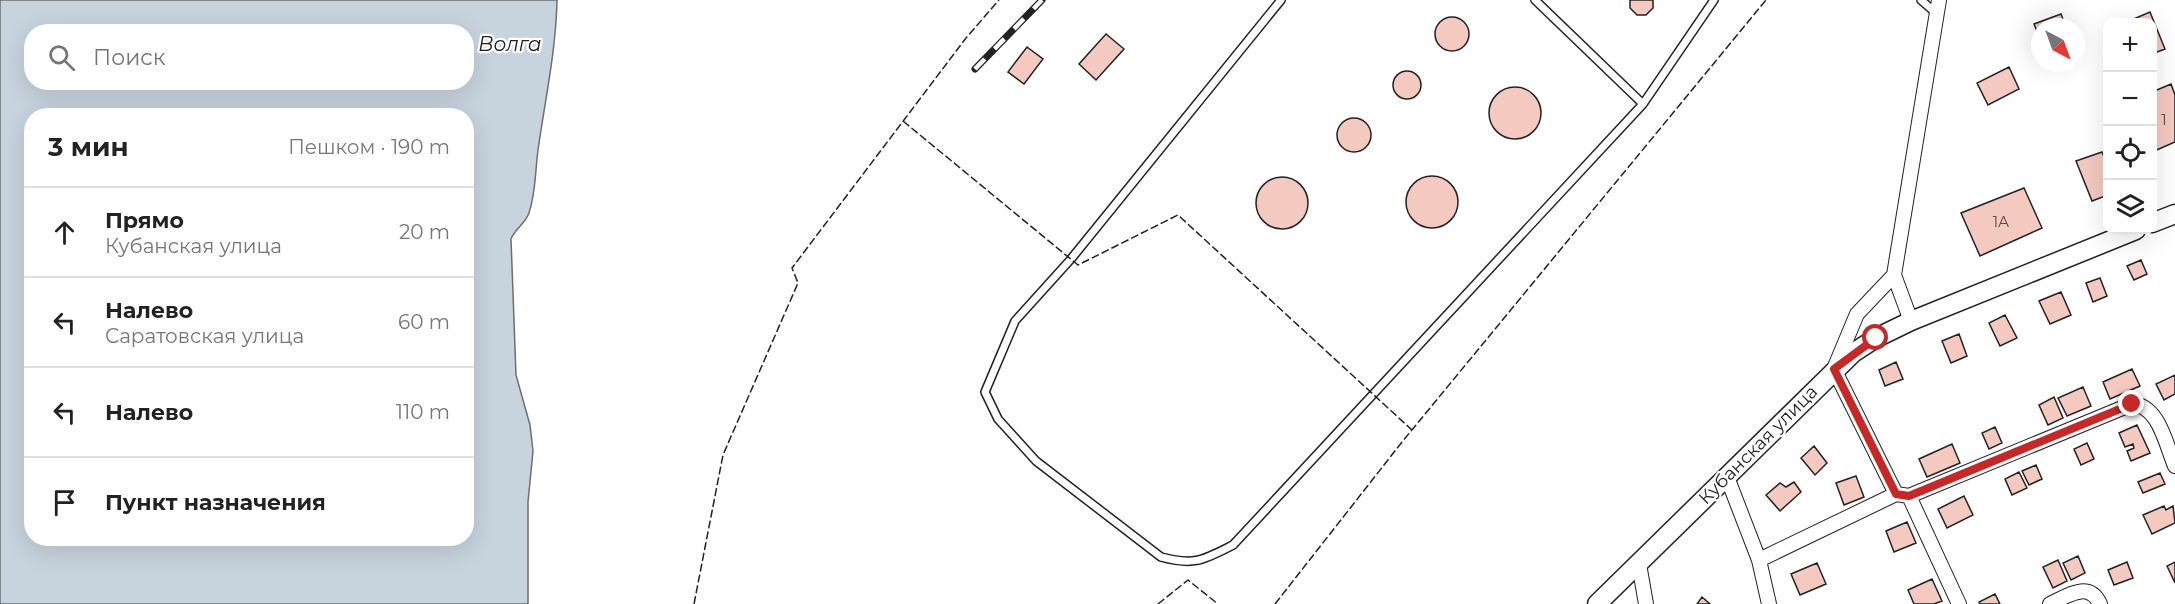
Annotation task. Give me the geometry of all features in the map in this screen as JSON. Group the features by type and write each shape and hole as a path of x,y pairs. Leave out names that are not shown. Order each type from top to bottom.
{"street":[{"path":"1911,321 1894,275 1938,6"},
{"path":"2157,221 2175,214"},
{"name":"Кубанская улица","path":"1598,604 1834,369 1876,338 1911,321 2126,234"},
{"path":"1894,275 1857,314 1834,369 1959,604"},
{"path":"1759,560 1903,495 2132,404 2143,405 2152,412 2175,466"},
{"path":"1727,477 1759,560 1769,604"},
{"path":"1639,564 1646,604"},
{"path":"2050,604 2080,591 2089,591 2096,596 2100,604"}],"lane":[{"path":"1281,0 1071,259 1015,321 986,392 998,418 1036,461 1161,557 1185,563 1207,558 1233,545 1643,104 1714,0"},
{"path":"1535,0 1643,104"},
{"path":"1921,0 1938,6"}],"water":[{"name":"Волга","path":"0,0 557,0 552,57 533,197 527,217 511,239 516,375 530,425 533,451 528,502 528,604 0,604"}],"building":[{"path":"1630,0 1653,0 1653,8 1646,15 1637,15 1630,8"},
{"path":"2150,12 2152,18 2136,18"},
{"path":"2061,14 2063,18 2050,18"},
{"path":"1452,17 1464,22 1469,34 1464,46 1452,51 1440,46 1435,34 1440,22"},
{"path":"2157,29 2165,49 2157,52"},
{"path":"1106,34 1124,49 1096,80 1079,64"},
{"path":"1027,47 1043,59 1024,84 1008,72"},
{"path":"2009,67 2019,89 1988,105 1977,83"},
{"path":"1407,71 1417,75 1421,85 1417,95 1407,99 1397,95 1393,85 1397,75"},
{"path":"2171,84 2175,95 2175,142 2157,150 2157,126 2157,90"},
{"path":"1515,87 1525,89 1533,95 1539,103 1541,113 1539,123 1533,131 1525,137 1515,139 1505,137 1497,131 1491,123 1489,113 1491,103 1497,95 1505,89"},
{"path":"1354,118 1366,123 1371,135 1366,147 1354,152 1342,147 1337,135 1342,123"},
{"path":"2102,152 2103,197 2092,201 2076,161"},
{"path":"1432,176 1442,178 1450,184 1456,192 1458,202 1456,212 1450,220 1442,226 1432,228 1422,226 1414,220 1408,212 1406,202 1408,192 1414,184 1422,178"},
{"path":"1282,177 1292,179 1300,185 1306,193 1308,203 1306,213 1300,221 1292,227 1282,229 1272,227 1264,221 1258,213 1256,203 1258,193 1264,185 1272,179"},
{"path":"2024,188 2042,228 1980,256 1961,213"},
{"path":"2141,260 2147,274 2134,280 2127,266"},
{"path":"2100,278 2107,296 2093,302 2086,283"},
{"path":"2061,292 2071,315 2050,324 2039,301"},
{"path":"2005,315 2017,338 2000,346 1989,323"},
{"path":"1959,334 1967,356 1951,363 1942,341"},
{"path":"1896,362 1903,379 1885,386 1879,370"},
{"path":"2132,369 2140,386 2110,399 2103,382"},
{"path":"2175,375 2175,394 2164,400 2156,384"},
{"path":"2083,387 2091,406 2067,416 2058,398"},
{"path":"2054,397 2063,418 2048,425 2039,405"},
{"path":"2137,425 2150,453 2131,461 2127,451 2134,448 2133,444 2125,447 2119,433"},
{"path":"1995,427 2002,443 1989,449 1982,433"},
{"path":"2087,443 2094,459 2081,465 2074,449"},
{"path":"1952,444 1960,463 1927,477 1919,459"},
{"path":"1814,446 1827,463 1815,475 1801,458"},
{"path":"2036,465 2042,479 2029,485 2022,471"},
{"path":"2019,472 2027,488 2012,495 2005,479"},
{"path":"2160,473 2165,484 2143,493 2138,482"},
{"path":"1856,476 1864,497 1844,505 1836,483"},
{"path":"1794,482 1801,492 1780,511 1766,495 1780,483 1786,487"},
{"path":"1964,496 1973,515 1947,528 1938,509"},
{"path":"2164,506 2166,510 2173,506 2175,523 2152,534 2143,515"},
{"path":"1907,522 1916,543 1894,552 1886,531"},
{"path":"2078,556 2085,573 2071,580 2063,563"},
{"path":"2058,560 2067,581 2053,588 2043,567"},
{"path":"2127,562 2133,578 2114,585 2108,570"},
{"path":"2175,562 2175,583 2167,566"},
{"path":"1817,563 1826,584 1800,595 1791,574"},
{"path":"1932,579 1942,601 1934,604 1914,604 1908,590"},
{"path":"1995,594 2000,604 1980,604 1979,602"},
{"path":"1702,597 1710,604 1697,604"}],"railway":[{"path":"975,69 1042,0"}],"fence":[{"path":"694,604 723,455 798,283 792,268 966,38 999,0"},
{"path":"1275,604 1402,442 1766,0"},
{"path":"903,121 1078,265 1178,215 1412,430"},
{"path":"1158,604 1188,580 1218,604"}],"route":[{"path":"1876,338 1834,369 1896,494 1909,496 2132,404"}]}
